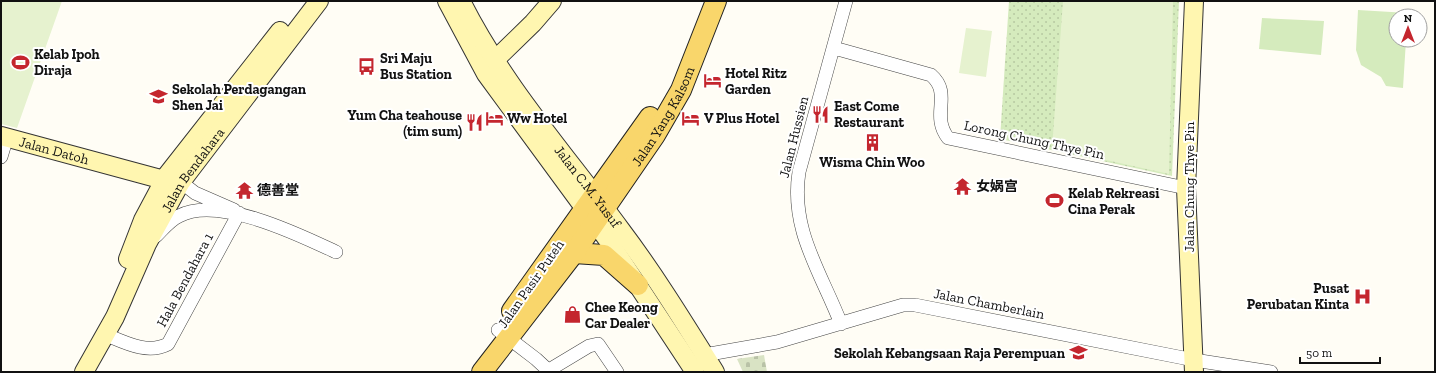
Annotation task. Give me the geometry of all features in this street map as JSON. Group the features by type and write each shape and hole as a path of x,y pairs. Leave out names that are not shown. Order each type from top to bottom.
{"main road":[{"name":"Jalan Bendahara","path":"84,372 104,334 115,317 163,183 177,162 304,1"},
{"name":"Jalan Bendahara","path":"163,183 212,142 318,1"},
{"name":"Jalan C.M. Yusuf","path":"447,1 486,74 594,209 646,266 714,372"},
{"name":"Jalan C.M. Yusuf","path":"461,1 495,60 542,127 594,209 638,285 695,372"},
{"path":"495,60 533,23 552,1"},
{"name":"Jalan Yang Kalsom","path":"594,209 658,105 669,84 703,1"},
{"name":"Jalan Yang Kalsom","path":"594,209 670,110 681,90 716,1"},
{"name":"Jalan Chung Thye Pin","path":"1194,1 1186,188 1194,366"},
{"name":"Jalan Datoh","path":"4,136 106,166 112,171 163,183"},
{"path":"129,169 150,168 177,162"},
{"name":"Jalan Datoh","path":"106,166 113,165 129,169 163,183"},
{"path":"142,239 146,194 163,183"},
{"name":"Jalan Pasir Puteh","path":"468,372 574,253 594,209"},
{"name":"Jalan Pasir Puteh","path":"482,372 503,333 594,209"},
{"path":"574,253 604,255 638,285"}],"street":[{"name":"Jalan Hussien","path":"841,324 806,242 800,224 797,201 799,172 846,1"},
{"name":"Lorong Chung Thye Pin","path":"834,48 931,75 938,81 942,91 940,118 942,130 948,138 1186,188"},
{"path":"1,157 4,136"},
{"name":"Jalan Datoh","path":"163,183 195,193 231,208 239,213"},
{"name":"Jalan Datoh","path":"142,239 189,212 208,211 239,213 289,229 336,252"},
{"name":"Hala Bendahara 1","path":"104,334 137,347 150,349 160,348 168,344 239,213"},
{"name":"Jalan Chamberlain","path":"704,355 774,343 903,305 915,305 1194,366 1271,372"},
{"path":"503,333 549,371 589,346 598,344 617,372"}],"green space":[{"name":"Kelab Ipoh Diraja","path":"1,1 62,1 17,128 1,124"},
{"path":"1009,1 1179,1 1172,176 1000,139"},
{"path":"1063,1 1173,1 1169,174 1052,148"},
{"path":"1358,10 1388,12 1388,48 1406,48 1403,88 1386,86 1381,77 1361,65 1356,50"},
{"path":"1262,18 1324,21 1321,55 1259,49"},
{"path":"966,28 992,31 986,77 959,73"},
{"path":"764,355 767,372 743,372 737,359"}],"place":[{"name":"Kelab Ipoh Diraja","path":"21,62"},
{"name":"Sri Maju Bus Station","path":"367,66"},
{"name":"Hotel Ritz Garden","path":"712,81"},
{"name":"Sekolah Perdagangan Shen Jai","path":"159,97"},
{"name":"East Come Restaurant","path":"821,114"},
{"name":"Ww Hotel","path":"494,118"},
{"name":"V Plus Hotel","path":"691,118"},
{"name":"Yum Cha teahouse (tim sum)","path":"475,123"},
{"name":"Wisma Chin Woo","path":"872,142"},
{"name":"女娲宫","path":"963,186"},
{"name":"德善堂","path":"244,190"},
{"name":"Kelab Rekreasi Cina Perak","path":"1055,201"},
{"name":"Pusat Perubatan Kinta","path":"1362,296"},
{"name":"Chee Keong Car Dealer","path":"572,315"},
{"name":"Sekolah Kebangsaan Raja Perempuan","path":"1078,353"}]}
